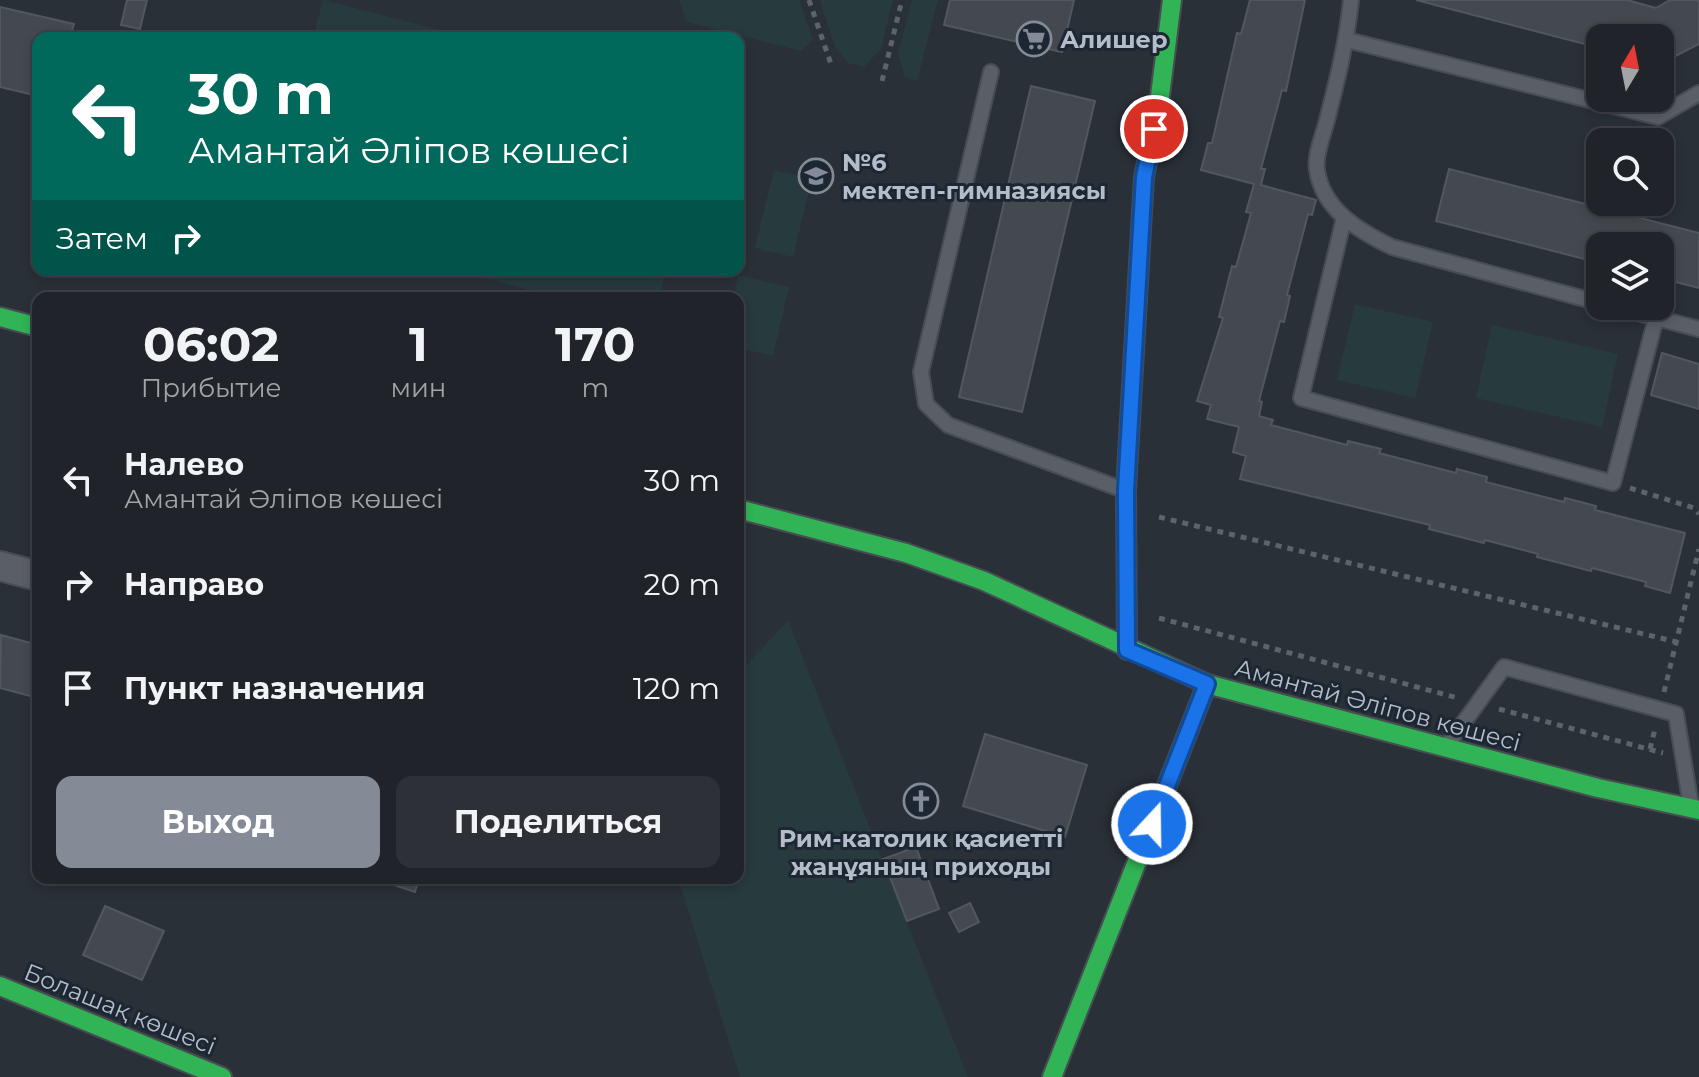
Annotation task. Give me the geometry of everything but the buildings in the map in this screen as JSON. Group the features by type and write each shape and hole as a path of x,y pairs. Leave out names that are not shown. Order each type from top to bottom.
{"street":[{"path":"1127,650 1126,490 1144,177 1159,104 1172,0"},
{"path":"0,317 32,325"},
{"name":"Амантай Әліпов көшесі","path":"744,511 906,553 984,581 1127,650 1207,684 1695,810"},
{"path":"0,566 32,574"},
{"path":"1052,1077 1207,684"},
{"name":"Болашақ көшесі","path":"0,986 222,1077"}],"lane":[{"path":"1351,0 1347,40 1316,167 1323,190 1344,218 1360,231 1392,247 1586,299"},
{"path":"1347,40 1658,117 1699,93"},
{"path":"991,72 921,372 926,404 948,425 1126,490"},
{"path":"1344,218 1301,398 1613,483 1655,320"},
{"path":"1664,320 1699,329"},
{"path":"1446,747 1504,667 1676,714 1695,810"}],"path":[{"path":"809,0 832,67"},
{"path":"882,81 902,0"},
{"path":"1613,483 1694,508 1699,514"},
{"path":"1127,510 1677,642"},
{"path":"1650,749 1699,549"},
{"path":"1127,610 1686,759"}],"green space":[{"path":"324,0 448,32 315,32"},
{"path":"679,0 799,0 813,40 801,51 744,36 744,32 726,32 687,22"},
{"path":"820,0 893,0 881,49 864,67 848,63 835,47"},
{"path":"912,0 938,0 917,81 905,77 898,54"},
{"path":"774,170 812,179 793,257 755,248"},
{"path":"475,276 664,276 660,292 537,292"},
{"path":"738,276 789,287 773,356 744,349 744,292 734,292"},
{"path":"1355,304 1433,322 1415,398 1337,380"},
{"path":"1492,325 1618,354 1602,427 1476,398"},
{"path":"788,620 968,1077 740,1077 680,884 744,884 744,668"}],"traffic: fast":[{"path":"1127,650 1126,490 1144,177 1159,104 1172,0"},
{"path":"0,317 32,325"},
{"path":"744,511 906,553 984,581 1207,684 1598,788 1699,810"},
{"path":"1052,1077 1207,684"},
{"path":"0,986 222,1077"}],"place":[{"name":"Алишер","path":"1034,39"},
{"name":"№6 мектеп-гимназиясы","path":"816,176"},
{"name":"Рим-католик қасиетті жанұяның приходы","path":"921,801"}],"route":[{"path":"1152,824 1207,684 1127,650 1126,490 1144,177 1154,129"}]}
